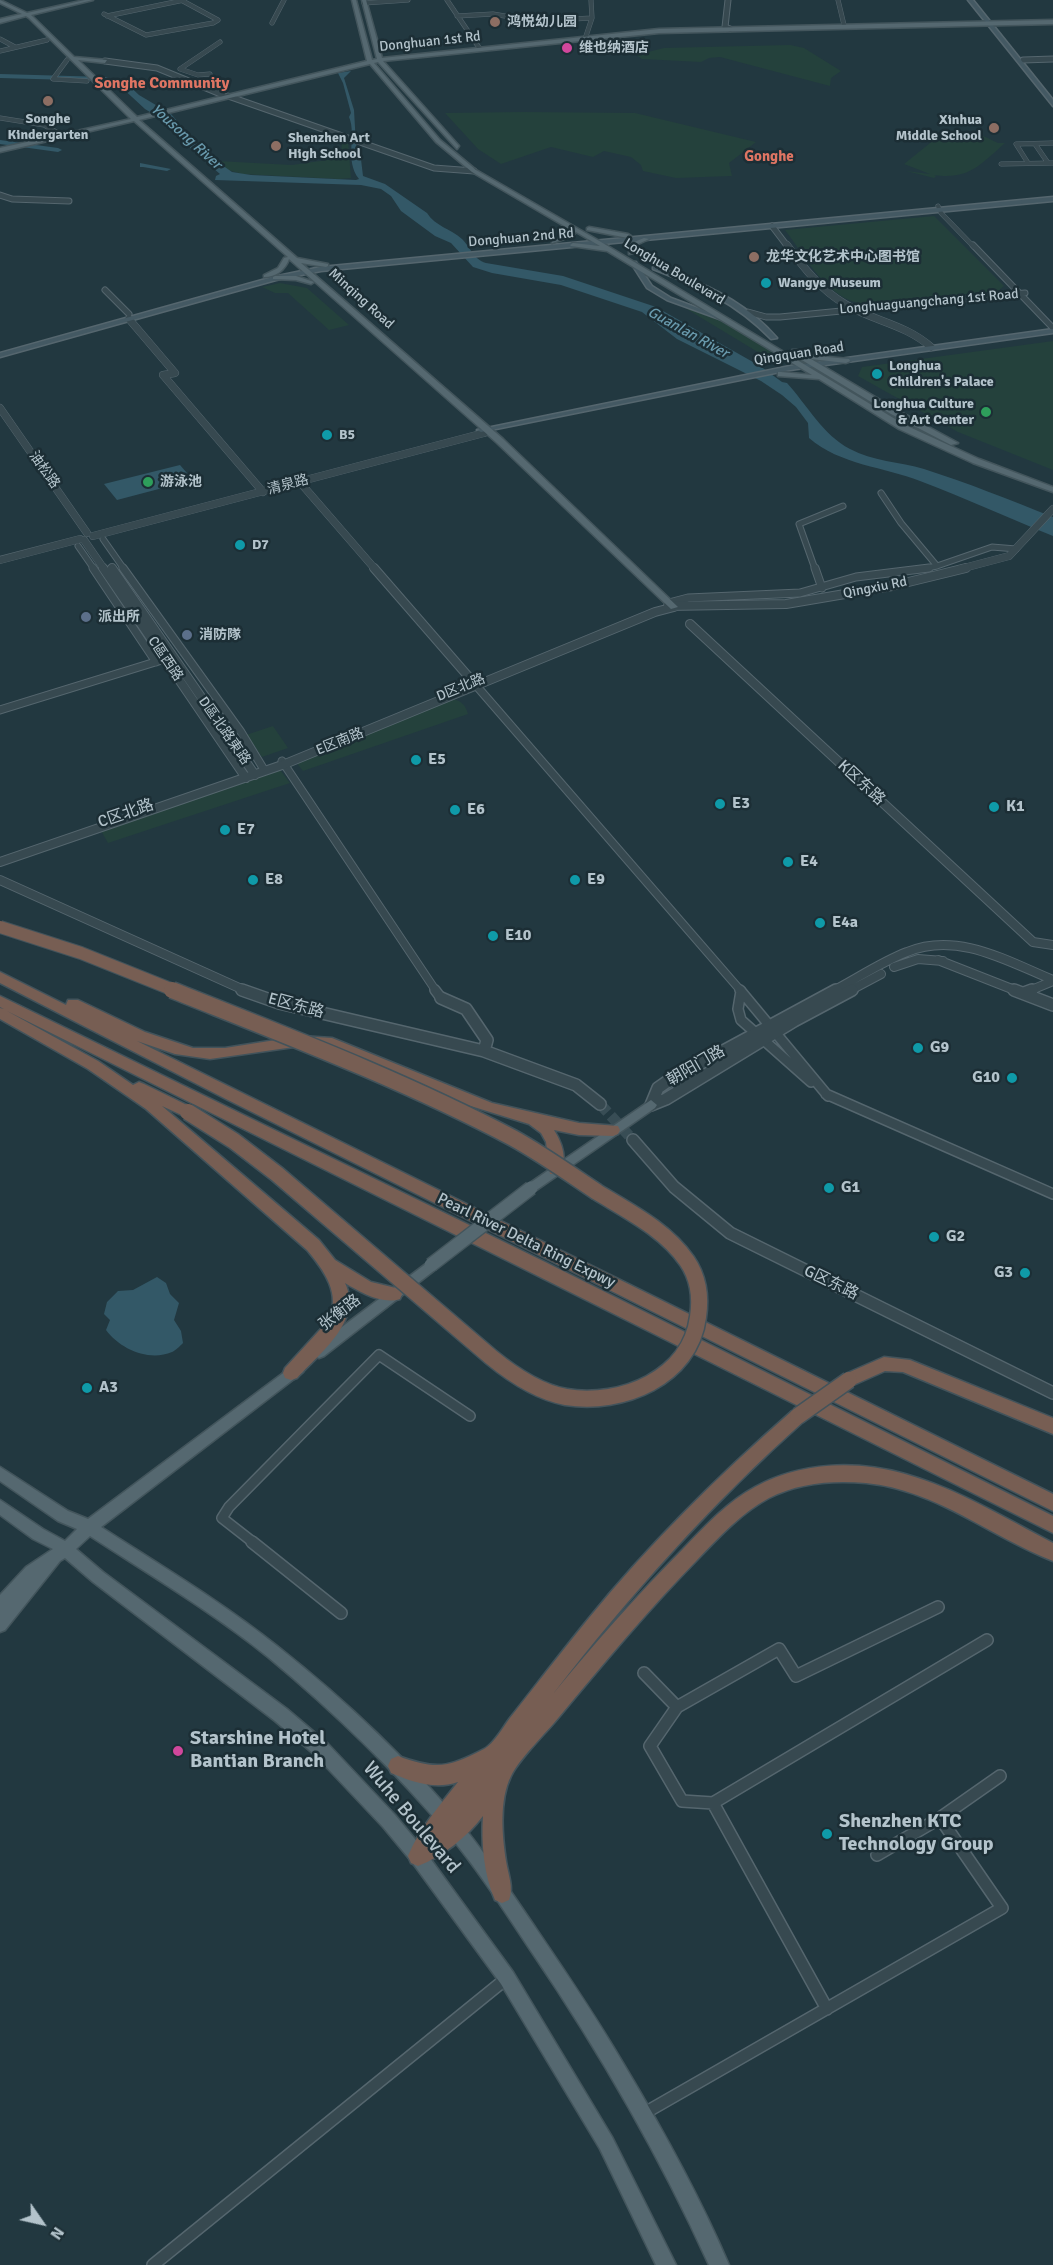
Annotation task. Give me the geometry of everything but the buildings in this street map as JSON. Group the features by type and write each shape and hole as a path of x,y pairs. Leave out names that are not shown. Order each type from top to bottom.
{"highway":[{"path":"0,927 81,952 385,1074 515,1139 648,1224 668,1239 683,1255 692,1271 699,1292 700,1316 696,1335 684,1357 668,1373 631,1394 588,1400 562,1397 542,1390 488,1354 361,1248 249,1150 188,1112 93,1065 0,1013"},
{"path":"0,971 158,1043 177,1049 212,1054 316,1040 332,1043 488,1107 534,1120 587,1130 613,1130"},
{"name":"Pearl River Delta Ring Expwy","path":"0,977 242,1100 1053,1503"},
{"name":"Pearl River Delta Ring Expwy","path":"0,1001 539,1267 1053,1525"},
{"path":"93,1065 151,1105 192,1138 313,1245 329,1264 342,1291 341,1313 334,1326 291,1373"},
{"path":"534,1120 548,1132 555,1144 558,1156 555,1170"},
{"path":"329,1264 367,1288 394,1294"},
{"path":"418,1856 449,1824 504,1755 618,1599 736,1472 798,1416 849,1380 884,1364 904,1365 1053,1426"},
{"path":"398,1766 419,1775 437,1777 455,1774 504,1755 701,1543 745,1503 778,1485 821,1474 861,1474 885,1478 916,1486 954,1502 1053,1552"},
{"path":"618,1599 635,1614"},
{"path":"502,1893 492,1840 491,1820 504,1755"}],"main road":[{"path":"33,20 44,10 82,0"},
{"path":"0,19 91,0"},
{"path":"972,0 1053,99"},
{"name":"Longhua Boulevard","path":"364,1 379,58 440,130 474,161 506,183 589,229 616,253 633,264 924,438 1053,490"},
{"path":"0,2 23,14"},
{"name":"Longhua Boulevard","path":"354,2 369,60 438,141 474,171 568,225 631,253 936,434 999,462 1053,481"},
{"path":"9,7 44,10"},
{"path":"0,19 9,7"},
{"name":"Minqing Road","path":"23,14 33,20 141,129 485,431 667,606"},
{"name":"Minqing Road","path":"23,14 47,39 83,68 89,78 124,108 130,119"},
{"name":"Donghuan 1st Rd","path":"479,48 659,31 1053,21"},
{"name":"Donghuan 1st Rd","path":"1,148 58,133 152,114 379,58 657,29 1053,21"},
{"path":"998,31 1011,23"},
{"path":"968,24 998,31 1053,104"},
{"path":"376,47 386,52 406,56"},
{"path":"350,65 367,50"},
{"path":"386,68 392,61 406,56"},
{"path":"70,59 105,60"},
{"path":"83,68 91,63 105,60"},
{"path":"350,65 367,67 378,72"},
{"name":"Donghuan 1st Rd","path":"331,69 350,65"},
{"path":"96,128 124,126 141,129 152,114 124,108"},
{"name":"Donghuan 1st Rd","path":"30,141 43,140 130,119"},
{"path":"43,140 59,142"},
{"name":"Donghuan 2nd Rd","path":"0,349 303,270 554,242 646,239 1053,195"},
{"name":"Donghuan 2nd Rd","path":"477,252 573,245 628,236 1053,199"},
{"path":"554,242 571,235 573,231 568,225"},
{"path":"589,229 628,236"},
{"path":"631,253 632,245 646,239"},
{"path":"573,245 616,253"},
{"name":"Donghuan 2nd Rd","path":"0,354 266,276 326,265 448,255"},
{"path":"266,276 281,268 290,259 326,265"},
{"path":"633,264 649,287 669,299 728,321"},
{"path":"275,278 315,281 324,273 338,267"},
{"path":"655,268 711,290 748,312 773,338"},
{"name":"Qingquan Road","path":"485,431 779,372 1053,331"},
{"name":"Qingquan Road","path":"849,362 930,347 1053,331"},
{"path":"798,354 849,362"},
{"path":"779,372 786,363 786,355"},
{"path":"844,381 839,370 849,362"},
{"path":"779,372 803,374 825,380"},
{"path":"1040,486 1053,501"},
{"name":"张衡路","path":"61,1553 89,1527 531,1188 651,1105"},
{"name":"Wuhe Boulevard","path":"0,1473 63,1516 89,1527 260,1641 345,1714 398,1766 449,1824 502,1893 586,2017 644,2114 688,2198 719,2265"},
{"name":"Wuhe Boulevard","path":"0,1507 281,1715 321,1749 359,1787 418,1856 507,1978 606,2143 666,2265"},
{"path":"0,1606 31,1572 61,1553"},
{"path":"0,1625 61,1553"}],"street":[{"path":"182,0 218,20 213,23 148,35 140,34 106,15 182,0"},
{"path":"272,22 284,0"},
{"path":"354,2 408,0"},
{"path":"447,0 479,48"},
{"path":"585,36 591,18 591,0"},
{"path":"729,28 730,0"},
{"path":"838,0 844,25"},
{"path":"457,16 493,14 534,21 591,18"},
{"path":"0,39 15,47"},
{"path":"0,51 47,39"},
{"path":"193,74 180,69 220,42"},
{"path":"70,59 54,76 63,81 89,78"},
{"path":"1023,60 1053,59"},
{"path":"105,60 155,67 226,96 434,168 474,171"},
{"path":"182,78 193,74 210,74"},
{"path":"0,118 44,125 58,133"},
{"path":"1029,164 1016,144 1053,144"},
{"path":"1035,144 1050,163"},
{"path":"1000,157 1003,164 1050,163"},
{"path":"0,195 12,199 69,201"},
{"path":"940,209 1021,293 1053,322"},
{"path":"772,226 823,288 857,310 903,326 930,347"},
{"path":"105,290 175,373 163,375 262,491"},
{"path":"1021,293 1053,331"},
{"name":"Longhuaguangchang 1st Road","path":"748,312 772,317 1021,293"},
{"name":"Longhuaguangchang 1st Road","path":"766,331 770,324 781,320 857,310"},
{"name":"油松路","path":"0,408 87,537"},
{"name":"油松路","path":"0,416 87,537"},
{"name":"清泉路","path":"0,560 485,431"},
{"path":"299,481 773,1028 828,1096"},
{"path":"881,493 901,523 937,566"},
{"path":"822,588 799,524 843,506"},
{"name":"Qingxiu Rd","path":"667,606 796,603 892,586 998,560 1009,556 1053,509"},
{"name":"C區西路","path":"87,537 165,659 249,774"},
{"name":"D區北路東路","path":"87,537 249,774"},
{"path":"103,539 160,622 241,732 263,768"},
{"path":"78,546 85,555 156,662 78,546"},
{"path":"667,606 688,598 789,594 822,588 856,577 909,572 937,566 992,547 1016,549"},
{"name":"E区南路","path":"249,774 284,762 667,606"},
{"name":"K区东路","path":"690,624 1033,942 1053,945"},
{"path":"0,710 165,659"},
{"path":"249,774 284,762 441,998 466,1009 487,1040 484,1051"},
{"name":"C区北路","path":"0,860 249,774"},
{"name":"E区东路","path":"0,880 235,987 279,1003 484,1051 576,1085 600,1104"},
{"name":"朝阳门路","path":"651,1105 666,1099 763,1040 773,1028 912,950 936,944 965,946 1053,981"},
{"path":"912,950 1053,1005"},
{"name":"朝阳门路","path":"651,1105 658,1088 753,1033 773,1028 900,963 923,957 943,961"},
{"path":"1024,993 1053,981"},
{"path":"741,991 738,1015 753,1033 828,1096 1053,1194"},
{"name":"G区东路","path":"633,1140 674,1187 730,1233 1053,1393"},
{"path":"341,1613 222,1518 229,1507 379,1355 470,1416"},
{"path":"938,1607 796,1676 778,1649 677,1707 650,1746 682,1801 713,1803 987,1640"},
{"path":"644,1673 677,1707"},
{"path":"877,1856 940,1818 1000,1776"},
{"path":"713,1803 827,2009"},
{"path":"644,2114 1002,1908 940,1818"},
{"path":"153,2265 507,1978"}],"green space":[{"path":"790,45 804,48 841,71 831,78 830,86 720,57 709,58 701,62 642,59 636,55 664,48"},
{"path":"445,113 635,113 756,142 729,163 732,176 676,178 643,171 641,165 631,157 604,151 593,157 551,147 501,164 478,149"},
{"path":"945,131 979,134 998,143 1005,143 981,164 965,173 934,175 936,176 934,178 906,171 930,174 904,164"},
{"path":"342,139 348,141 351,178 242,174 228,170 217,161 292,165 341,158"},
{"path":"934,216 1004,286 998,291 864,304 851,301 839,295 818,276 785,230"},
{"path":"280,283 307,288 349,325 329,330 288,293 275,293 262,287"},
{"path":"680,305 723,322 782,357 771,360"},
{"name":"Longhua Culture & Art Center","path":"1053,341 1053,470 958,432 858,376 862,367"},
{"path":"450,699 462,703 468,714 303,771 295,761"},
{"path":"273,726 288,748 262,757 246,735"},
{"path":"280,770 290,783 108,843 100,829"}],"water":[{"name":"Guanlan River","path":"351,71 344,78 354,110 356,145 360,151 363,176 385,184 427,213 434,221 462,239 478,259 486,263 563,276 656,307 787,383 823,428 850,449 867,456 940,474 1053,517 1053,536 920,481 834,454 809,438 808,423 796,407 761,381 677,339 642,312 561,285 492,273 473,267 451,243 435,236 401,211 391,196 381,189 361,185 215,180 220,174 191,149 179,130 145,109 119,85 103,78 123,80 139,95 171,114 205,153 232,172 356,180 359,179 351,156 352,132 349,117 351,113 338,73"},
{"name":"游泳池","path":"180,465 193,480 117,500 104,484"},
{"path":"157,1277 166,1283 170,1294 179,1303 174,1320 181,1331 183,1343 176,1350 163,1355 136,1352 119,1343 106,1330 110,1320 104,1314 107,1302 118,1291 133,1290"}],"waterway":[{"name":"Yousong River","path":"0,76 106,79 124,84"},
{"path":"0,142 58,150"},
{"path":"143,165 167,169"}],"tunnel":[{"path":"600,1104 633,1140"}],"place":[{"name":"鸿悦幼儿园","path":"495,22"},
{"name":"维也纳酒店","path":"567,48"},
{"name":"Songhe Kindergarten","path":"48,101"},
{"name":"Xinhua Middle School","path":"994,128"},
{"name":"Shenzhen Art High School","path":"276,146"},
{"name":"龙华文化艺术中心图书馆","path":"754,257"},
{"name":"Wangye Museum","path":"766,283"},
{"name":"Longhua Children's Palace","path":"877,374"},
{"name":"Longhua Culture & Art Center","path":"986,412"},
{"name":"B5","path":"327,435"},
{"name":"游泳池","path":"148,482"},
{"name":"D7","path":"240,545"},
{"name":"派出所","path":"86,617"},
{"name":"消防隊","path":"187,635"},
{"name":"E5","path":"416,760"},
{"name":"E3","path":"720,804"},
{"name":"K1","path":"994,807"},
{"name":"E6","path":"455,810"},
{"name":"E7","path":"225,830"},
{"name":"E4","path":"788,862"},
{"name":"E8","path":"253,880"},
{"name":"E9","path":"575,880"},
{"name":"E4a","path":"820,923"},
{"name":"E10","path":"493,936"},
{"name":"G9","path":"918,1048"},
{"name":"G10","path":"1012,1078"},
{"name":"G1","path":"829,1188"},
{"name":"G2","path":"934,1237"},
{"name":"G3","path":"1025,1273"},
{"name":"A3","path":"87,1388"},
{"name":"Starshine Hotel Bantian Branch","path":"178,1751"},
{"name":"Shenzhen KTC Technology Group","path":"827,1834"}],"district":[{"name":"Songhe Community","path":"162,84"},
{"name":"Gonghe","path":"769,157"}]}
